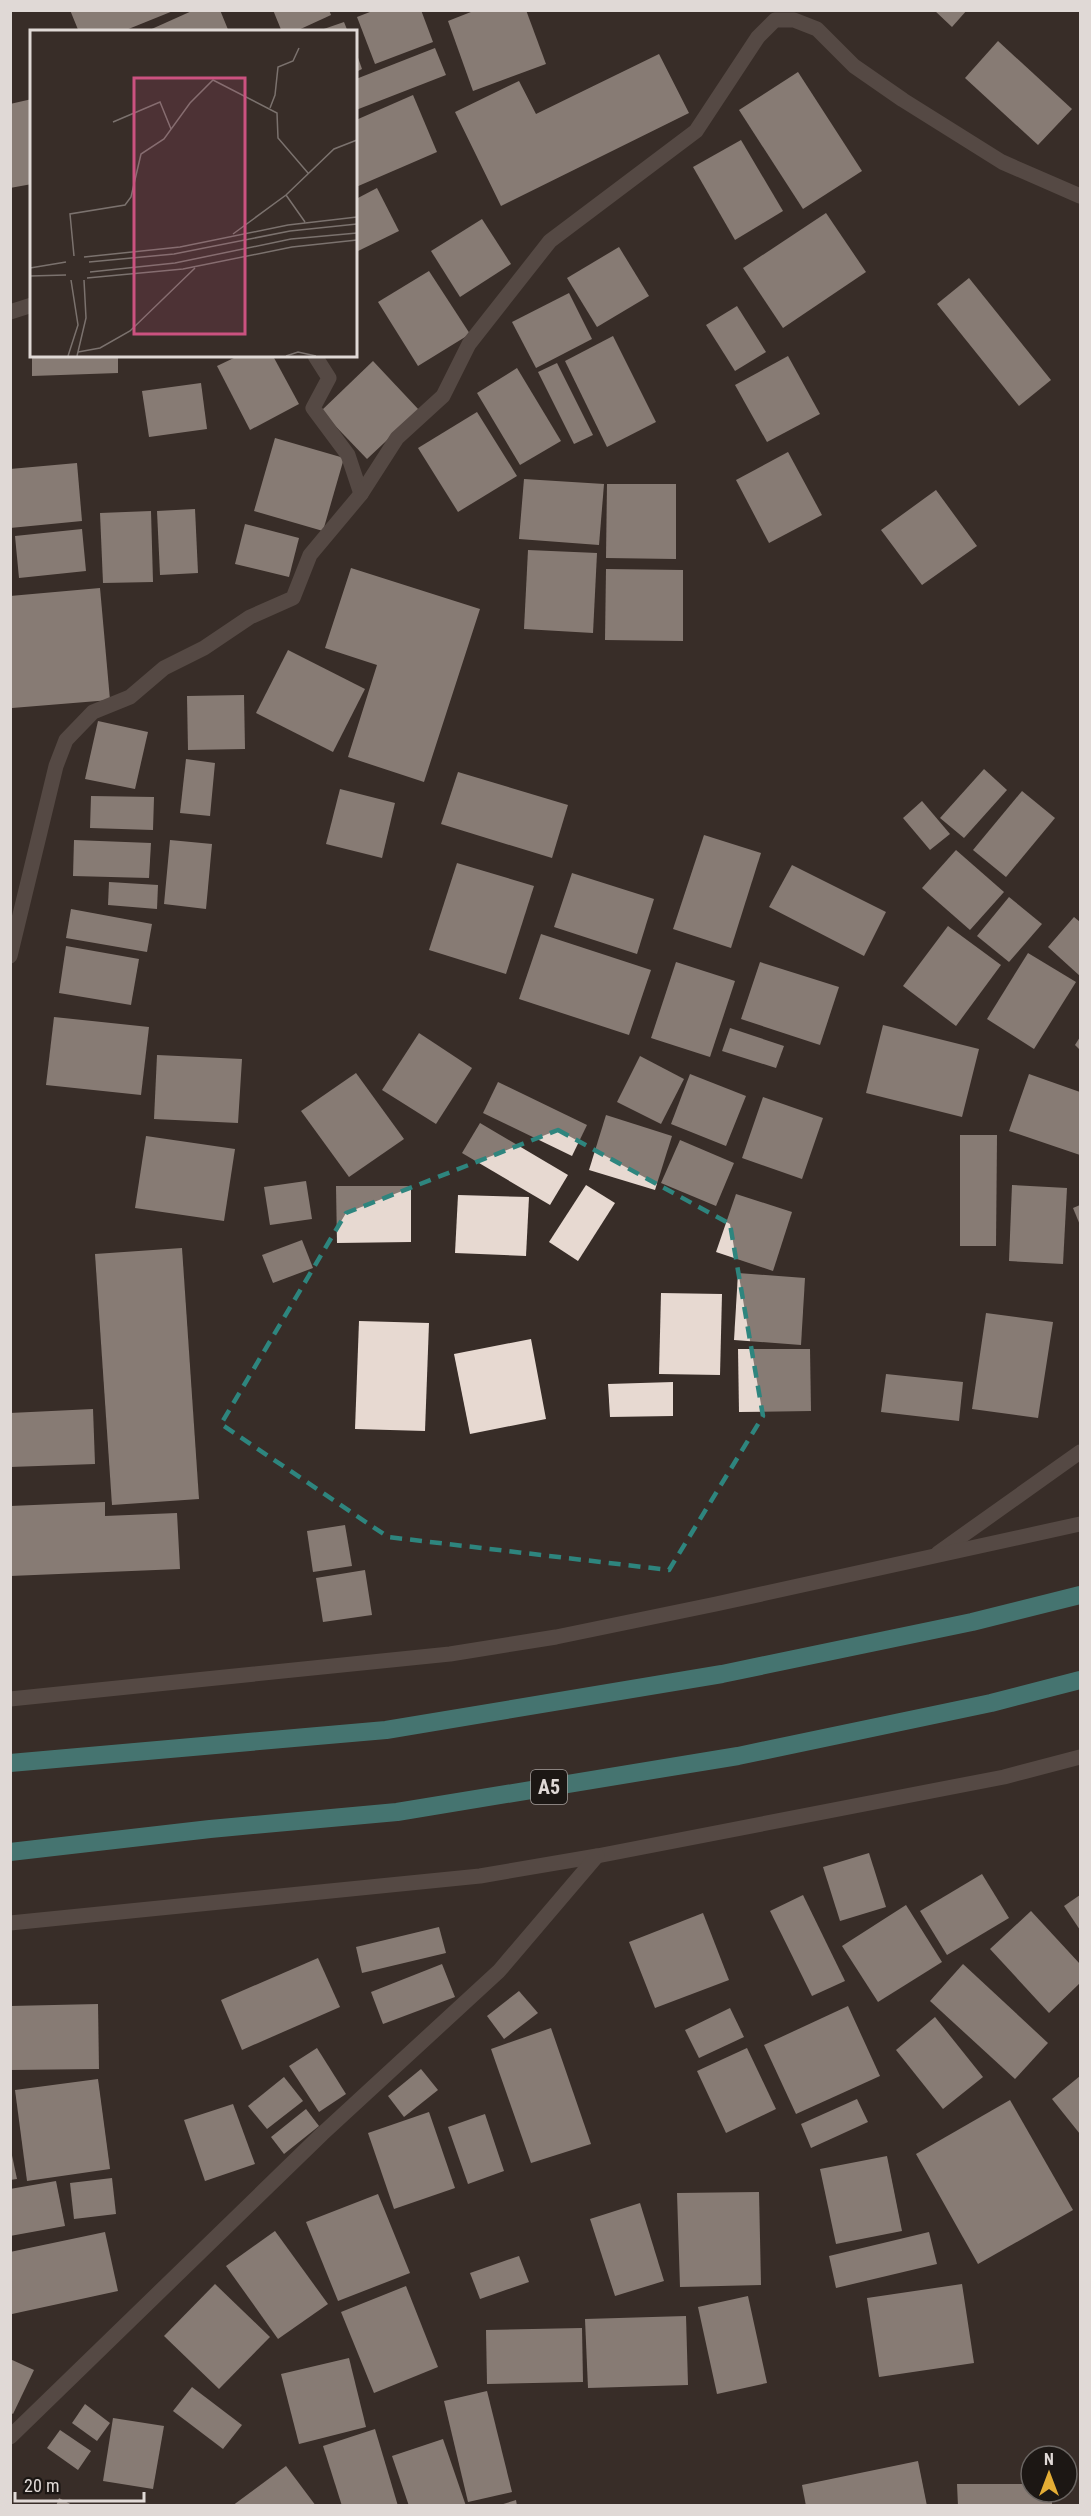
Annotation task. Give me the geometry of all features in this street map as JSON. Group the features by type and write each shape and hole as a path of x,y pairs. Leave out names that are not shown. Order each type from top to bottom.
{"highway":[{"path":"10,1763 386,1730 722,1674 972,1622 1080,1595"},
{"name":"A5","path":"10,1852 210,1829 397,1812 738,1756 991,1703 1080,1680"}],"street":[{"path":"10,956 56,766 66,740 93,712 130,697 164,668 204,648 250,617 293,598 310,555 361,494 397,438 443,396 469,344 550,240 696,131 758,37 775,20 794,20 817,29 854,66 903,100 1002,162 1080,196"},
{"path":"10,312 30,306"},
{"path":"316,357 329,378 314,408 348,455 361,494"},
{"path":"933,1556 1080,1452"},
{"path":"10,1699 450,1654 568,1634 1080,1524"},
{"path":"10,1923 480,1876 597,1856 1004,1777 1080,1757"},
{"path":"10,2437 322,2134 499,1971 597,1856"}],"highlighted area":[{"path":"558,1130 730,1224 763,1416 669,1570 388,1537 221,1424 346,1213"}],"building":[{"path":"70,10 173,10 126,30 78,30"},
{"path":"194,10 220,10 228,30 149,30"},
{"path":"273,10 329,10 331,15 298,30 281,30"},
{"path":"375,10 421,10 433,42 375,64 357,17"},
{"path":"476,10 526,10 546,64 473,91 448,21"},
{"path":"934,10 967,10 952,27"},
{"path":"344,22 347,30 321,30"},
{"path":"998,41 1072,109 1038,145 965,78"},
{"path":"435,48 446,75 357,110 357,79"},
{"path":"659,54 689,113 501,206 455,112 519,81 536,114"},
{"path":"357,55 362,69 357,72"},
{"path":"798,72 862,171 803,209 739,110"},
{"path":"413,95 437,152 357,187 357,120"},
{"path":"30,99 30,184 10,188 10,104"},
{"path":"741,140 783,211 735,240 693,167"},
{"path":"377,188 399,231 357,252 357,198"},
{"path":"826,213 866,272 783,328 743,268"},
{"path":"482,219 511,264 460,297 431,251"},
{"path":"619,247 649,296 597,327 567,278"},
{"path":"429,271 470,334 418,366 378,302"},
{"path":"969,278 1051,380 1019,406 937,304"},
{"path":"569,293 592,339 536,368 512,322"},
{"path":"737,306 766,352 735,371 706,325"},
{"path":"613,336 656,422 607,447 565,361"},
{"path":"788,356 820,414 767,442 735,385"},
{"path":"32,357 118,357 118,373 32,376"},
{"path":"236,357 274,357 299,404 250,430 217,366"},
{"path":"373,361 419,410 367,459 321,411"},
{"path":"557,363 593,435 574,444 538,372"},
{"path":"517,368 561,441 520,465 477,393"},
{"path":"201,383 207,429 149,437 142,391"},
{"path":"477,412 517,476 458,512 418,448"},
{"path":"275,438 344,458 323,531 254,511"},
{"path":"788,452 822,515 769,543 736,480"},
{"path":"77,463 82,521 10,528 10,469"},
{"path":"524,479 604,484 599,545 519,539"},
{"path":"607,484 676,484 676,559 606,558"},
{"path":"936,490 977,546 922,585 881,530"},
{"path":"195,509 198,573 160,575 157,511"},
{"path":"151,511 153,582 103,583 100,513"},
{"path":"245,524 299,538 289,577 235,564"},
{"path":"82,529 86,571 19,578 15,536"},
{"path":"528,550 597,553 593,633 524,629"},
{"path":"351,568 480,609 424,782 348,757 377,665 325,648"},
{"path":"606,569 683,570 683,641 605,640"},
{"path":"100,588 110,700 12,708 10,596"},
{"path":"288,650 365,689 333,752 256,713"},
{"path":"244,695 245,749 188,750 187,696"},
{"path":"98,721 148,732 135,789 85,779"},
{"path":"186,759 215,763 210,816 180,813"},
{"path":"984,769 1007,790 964,838 940,818"},
{"path":"458,772 568,805 552,858 441,824"},
{"path":"340,789 395,803 382,858 326,844"},
{"path":"1022,791 1055,818 1006,877 973,850"},
{"path":"91,796 154,797 153,830 90,828"},
{"path":"922,801 950,834 930,850 903,818"},
{"path":"704,835 761,853 731,948 673,929"},
{"path":"74,840 151,843 149,878 73,876"},
{"path":"170,840 212,844 206,909 164,904"},
{"path":"956,850 1004,892 970,930 922,888"},
{"path":"457,863 534,886 506,974 429,950"},
{"path":"792,865 886,912 864,956 769,907"},
{"path":"572,873 654,899 637,954 554,927"},
{"path":"109,882 158,885 157,909 108,905"},
{"path":"1009,897 1042,924 1009,962 977,936"},
{"path":"71,909 152,924 147,952 66,938"},
{"path":"1074,917 1080,922 1080,976 1048,947"},
{"path":"948,926 1001,965 956,1026 903,986"},
{"path":"541,934 651,970 629,1035 519,999"},
{"path":"66,946 139,959 131,1005 59,993"},
{"path":"1028,953 1076,982 1034,1049 987,1019"},
{"path":"676,962 735,981 710,1057 651,1038"},
{"path":"760,962 839,987 820,1045 741,1019"},
{"path":"54,1017 149,1027 141,1095 46,1085"},
{"path":"883,1025 979,1049 962,1117 866,1093"},
{"path":"730,1028 784,1046 776,1068 722,1051"},
{"path":"419,1033 472,1068 436,1124 382,1090"},
{"path":"1080,1037 1080,1050 1075,1045"},
{"path":"157,1055 242,1059 238,1123 154,1119"},
{"path":"640,1056 684,1079 661,1124 617,1102"},
{"path":"356,1073 404,1139 349,1177 301,1111"},
{"path":"690,1074 746,1096 726,1146 671,1124"},
{"path":"1029,1074 1080,1092 1080,1155 1009,1131"},
{"path":"498,1082 587,1125 572,1156 483,1113"},
{"path":"763,1097 823,1118 802,1179 742,1158"},
{"path":"606,1115 672,1136 655,1190 589,1170"},
{"path":"480,1123 568,1175 550,1205 462,1153"},
{"path":"960,1135 997,1135 996,1246 960,1246"},
{"path":"146,1136 235,1149 224,1221 135,1208"},
{"path":"680,1140 734,1163 716,1206 661,1183"},
{"path":"306,1181 312,1219 270,1225 264,1187"},
{"path":"586,1185 615,1203 578,1261 549,1242"},
{"path":"1012,1185 1067,1188 1063,1264 1009,1261"},
{"path":"336,1186 411,1186 411,1242 337,1243"},
{"path":"736,1194 792,1212 773,1271 716,1252"},
{"path":"458,1195 529,1197 526,1256 455,1253"},
{"path":"1080,1205 1080,1225 1073,1208"},
{"path":"302,1240 313,1268 273,1283 262,1255"},
{"path":"182,1248 199,1499 112,1505 95,1254"},
{"path":"738,1273 805,1278 801,1345 734,1340"},
{"path":"661,1293 722,1294 720,1375 659,1374"},
{"path":"986,1313 1053,1322 1038,1418 972,1409"},
{"path":"359,1321 429,1323 425,1431 355,1429"},
{"path":"531,1339 546,1419 470,1434 454,1354"},
{"path":"738,1349 810,1349 811,1411 739,1412"},
{"path":"886,1374 963,1382 959,1421 881,1412"},
{"path":"673,1382 673,1416 610,1417 608,1384"},
{"path":"93,1409 95,1464 10,1467 10,1413"},
{"path":"105,1502 105,1516 177,1513 180,1569 10,1576 10,1506"},
{"path":"345,1525 352,1566 313,1572 307,1531"},
{"path":"365,1570 372,1615 323,1622 316,1578"},
{"path":"869,1853 886,1907 840,1921 823,1867"},
{"path":"982,1874 1009,1918 947,1955 920,1911"},
{"path":"803,1895 845,1981 812,1996 770,1911"},
{"path":"1080,1895 1080,1930 1064,1906"},
{"path":"906,1905 942,1962 878,2002 842,1946"},
{"path":"1031,1911 1080,1964 1080,1983 1049,2013 990,1949"},
{"path":"703,1913 729,1980 655,2008 629,1942"},
{"path":"439,1927 446,1953 362,1973 356,1947"},
{"path":"318,1958 340,2007 242,2050 221,2000"},
{"path":"442,1964 455,1997 383,2024 371,1992"},
{"path":"963,1964 1048,2043 1015,2079 930,2001"},
{"path":"519,1991 538,2013 504,2039 487,2016"},
{"path":"98,2004 99,2069 10,2070 10,2006"},
{"path":"848,2006 880,2076 796,2114 764,2045"},
{"path":"730,2008 744,2037 699,2058 685,2030"},
{"path":"935,2017 983,2077 943,2109 896,2050"},
{"path":"551,2028 591,2144 531,2163 491,2049"},
{"path":"317,2048 346,2094 319,2112 289,2066"},
{"path":"747,2048 776,2109 726,2133 697,2071"},
{"path":"421,2069 438,2090 404,2117 388,2096"},
{"path":"1080,2076 1080,2134 1052,2099"},
{"path":"284,2077 303,2101 267,2129 248,2106"},
{"path":"98,2079 110,2169 27,2181 15,2090"},
{"path":"857,2099 868,2122 811,2148 801,2124"},
{"path":"1010,2100 1073,2210 978,2264 916,2154"},
{"path":"233,2104 255,2164 205,2181 184,2120"},
{"path":"306,2109 319,2126 284,2154 271,2137"},
{"path":"429,2112 455,2188 394,2209 368,2133"},
{"path":"485,2114 504,2171 468,2184 448,2127"},
{"path":"10,2146 17,2179 10,2180"},
{"path":"887,2156 902,2231 836,2244 820,2169"},
{"path":"112,2178 116,2214 74,2219 70,2183"},
{"path":"56,2181 65,2226 10,2236 10,2189"},
{"path":"759,2192 761,2285 680,2287 677,2193"},
{"path":"378,2194 410,2273 338,2301 306,2222"},
{"path":"640,2203 664,2281 615,2296 590,2219"},
{"path":"275,2231 328,2304 278,2339 226,2266"},
{"path":"105,2232 118,2291 12,2314 10,2252"},
{"path":"929,2232 937,2264 836,2288 829,2256"},
{"path":"519,2256 529,2282 480,2299 470,2273"},
{"path":"215,2284 270,2337 219,2389 164,2336"},
{"path":"962,2284 974,2363 879,2377 867,2298"},
{"path":"406,2286 438,2367 374,2393 341,2312"},
{"path":"748,2296 767,2383 717,2394 698,2307"},
{"path":"686,2316 688,2385 588,2388 585,2319"},
{"path":"582,2328 583,2382 487,2384 486,2330"},
{"path":"349,2358 366,2427 299,2444 281,2374"},
{"path":"10,2359 34,2370 13,2414 10,2412"},
{"path":"192,2387 242,2425 223,2449 173,2411"},
{"path":"487,2391 512,2492 468,2502 444,2401"},
{"path":"85,2404 110,2423 97,2441 72,2423"},
{"path":"113,2418 164,2426 153,2489 103,2481"},
{"path":"375,2429 398,2506 342,2506 323,2446"},
{"path":"60,2430 91,2451 78,2470 47,2448"},
{"path":"443,2439 466,2506 409,2506 392,2456"},
{"path":"918,2461 927,2506 806,2506 802,2485"},
{"path":"286,2466 316,2506 232,2506"},
{"path":"957,2484 1019,2484 1019,2504 1052,2504 1052,2506 958,2506"},
{"path":"59,2498 74,2506 56,2506"},
{"path":"516,2500 517,2506 500,2505"}]}
